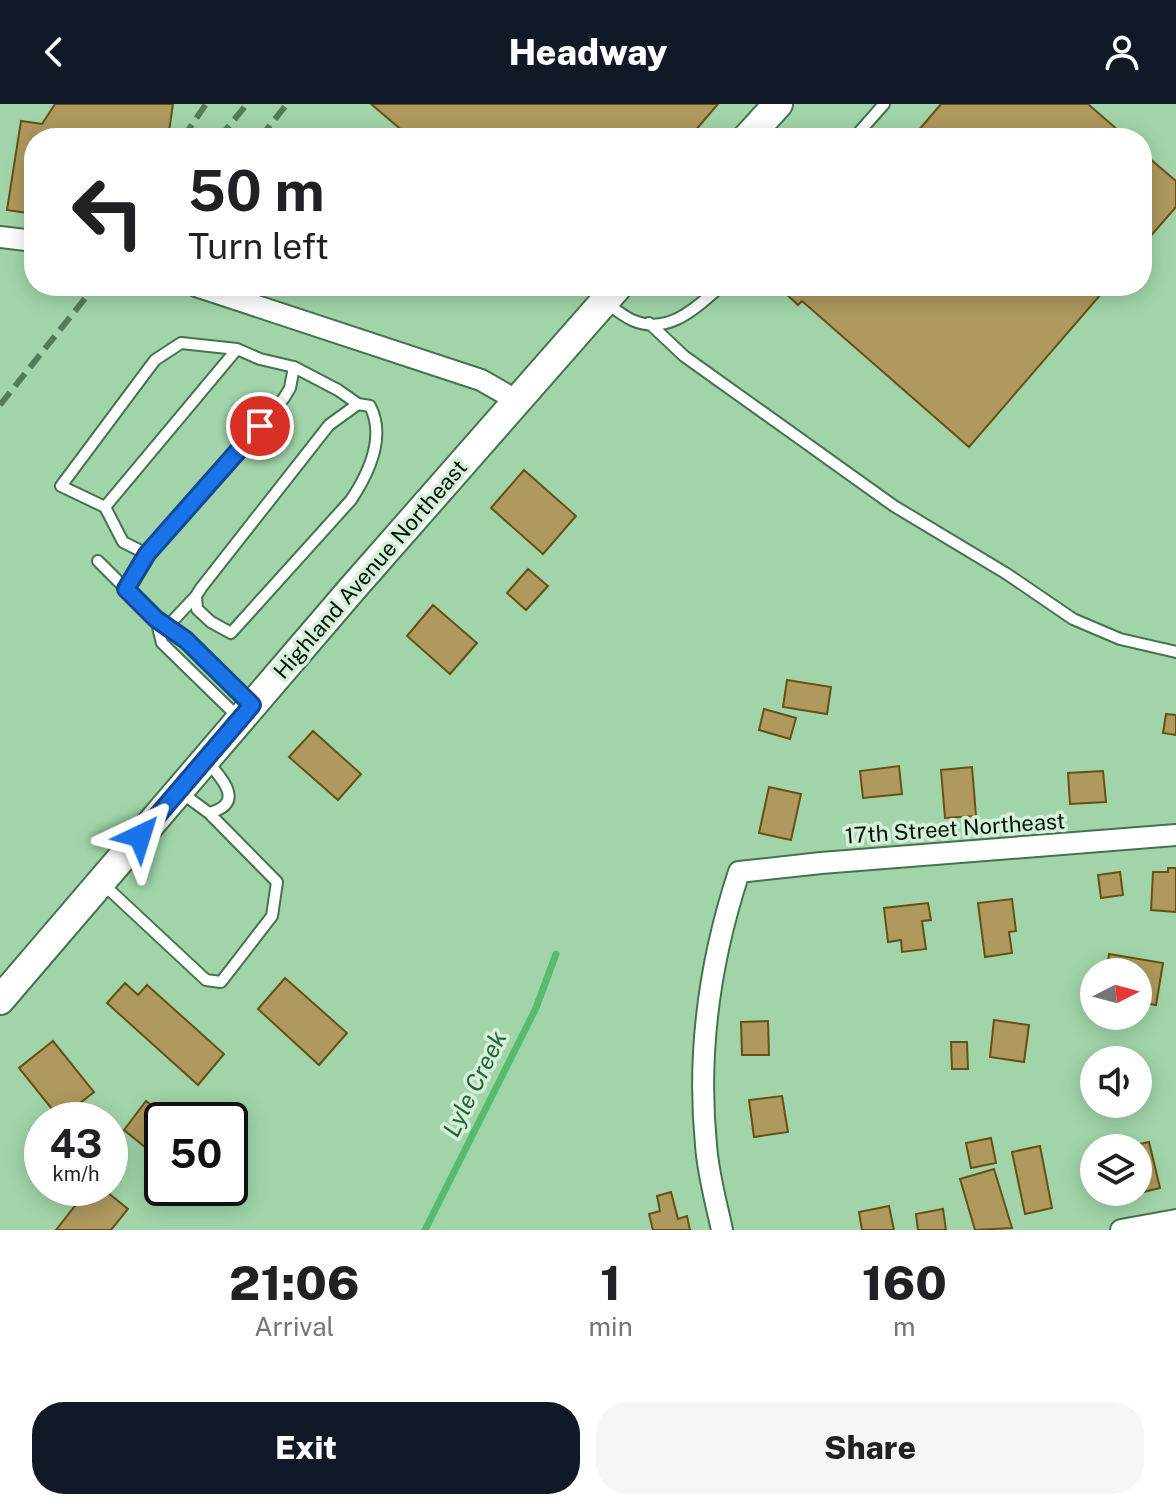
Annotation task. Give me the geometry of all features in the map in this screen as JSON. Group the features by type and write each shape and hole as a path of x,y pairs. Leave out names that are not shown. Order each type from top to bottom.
{"main road":[{"path":"756,128 778,104"},
{"name":"Highland Avenue Northeast","path":"0,1000 246,712 609,296"}],"street":[{"path":"0,237 24,240"},
{"path":"226,296 481,380 516,400"},
{"name":"17th Street Northeast","path":"722,1230 706,1148 702,1093 704,1038 724,918 739,872 1176,835"},
{"path":"1121,1230 1176,1220"}],"lane":[{"path":"863,128 884,104"},
{"path":"613,296 633,321 662,324 686,316 709,296"},
{"path":"649,323 684,356 894,506 1007,574 1073,619 1120,639 1176,652"},
{"path":"147,554 123,542 105,507 61,486 155,360 181,343 237,349 260,359 294,367 358,404 370,406 376,418 376,440 365,479 351,500 231,633 211,622 197,609 196,596"},
{"path":"105,507 237,349"},
{"path":"126,589 147,554 284,398 290,388 294,367"},
{"path":"167,627 196,596 329,425 358,404"},
{"path":"98,561 156,619 186,640 246,712"},
{"path":"156,619 162,643 246,712"},
{"path":"205,760 229,792 228,802 221,810 209,813"},
{"path":"101,882 206,980 221,982 272,916 277,882 209,813 179,791"}],"building":[{"path":"55,104 173,104 169,128 24,128 24,213 7,210 21,121 42,124"},
{"path":"371,104 718,104 698,128 399,128"},
{"path":"941,104 1088,104 1116,128 921,128"},
{"path":"1152,161 1176,181 1176,207 1152,235"},
{"path":"788,296 1099,296 969,447 802,301 798,305"},
{"path":"524,470 576,516 543,554 491,508"},
{"path":"528,569 548,586 526,610 507,593"},
{"path":"433,605 477,643 450,674 407,636"},
{"path":"787,680 831,687 827,714 783,707"},
{"path":"764,709 796,718 790,739 759,730"},
{"path":"1166,714 1176,715 1176,735 1163,733"},
{"path":"313,731 361,774 338,800 289,757"},
{"path":"899,766 902,794 863,798 860,771"},
{"path":"972,767 976,816 945,818 941,770"},
{"path":"1103,771 1106,802 1070,804 1068,773"},
{"path":"769,787 801,794 791,840 759,833"},
{"path":"1168,868 1176,868 1176,912 1151,910 1153,872 1168,872"},
{"path":"1120,872 1123,895 1101,898 1098,875"},
{"path":"1012,899 1016,931 1009,932 1012,953 985,957 978,903"},
{"path":"928,903 931,920 922,921 926,949 902,952 901,940 888,942 884,908"},
{"path":"1109,954 1133,958 1109,958"},
{"path":"1152,961 1163,963 1156,1005 1152,1004"},
{"path":"285,978 347,1033 319,1065 258,1009"},
{"path":"125,983 138,995 147,985 224,1054 198,1085 107,1003"},
{"path":"994,1020 1029,1025 1024,1062 990,1057"},
{"path":"768,1021 769,1055 742,1055 741,1022"},
{"path":"53,1041 94,1092 81,1102 46,1102 19,1068"},
{"path":"951,1042 967,1042 968,1069 952,1069"},
{"path":"782,1096 788,1132 754,1137 749,1100"},
{"path":"144,1104 144,1146 128,1133 128,1125"},
{"path":"991,1138 996,1163 971,1168 966,1143"},
{"path":"1040,1146 1052,1208 1025,1214 1012,1152"},
{"path":"1152,1155 1160,1188 1152,1190"},
{"path":"994,1169 1012,1228 975,1230 960,1179"},
{"path":"671,1192 678,1219 687,1216 690,1230 653,1230 649,1214 660,1211 657,1196"},
{"path":"75,1206 124,1206 128,1209 111,1230 56,1230"},
{"path":"889,1206 894,1230 862,1230 859,1212"},
{"path":"943,1209 946,1230 918,1230 916,1214"}],"waterway":[{"name":"Lyle Creek","path":"425,1230 536,1008 556,954"}],"railway":[{"path":"190,128 206,104"},
{"path":"227,128 247,104"},
{"path":"268,128 287,104"},
{"path":"0,405 87,296"}],"route":[{"path":"140,836 252,705 186,640 156,619 126,589 147,554 260,426"}]}
